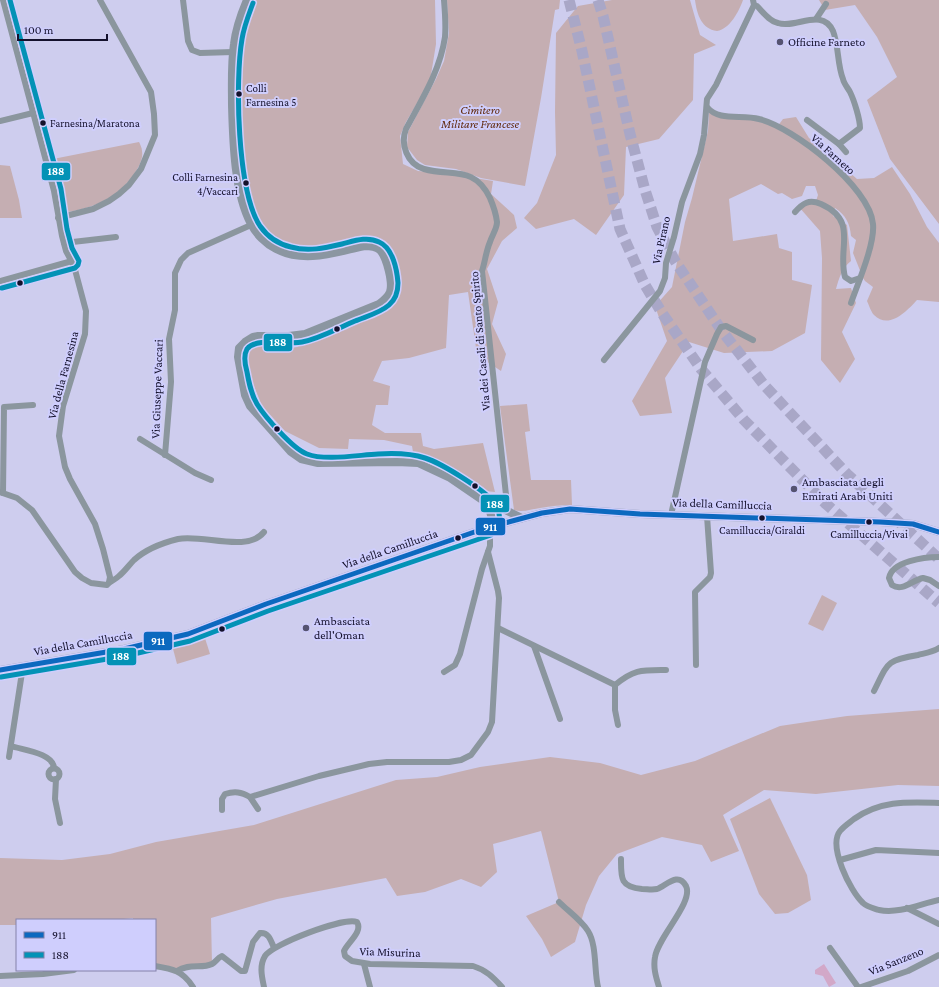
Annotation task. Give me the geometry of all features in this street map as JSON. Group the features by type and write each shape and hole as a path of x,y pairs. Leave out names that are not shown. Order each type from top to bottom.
{"street":[{"path":"3,0 32,113 56,197 58,218 93,209 119,194 129,185 142,169 155,135 151,92 100,0"},
{"path":"183,0 188,41 192,50 200,53 234,52"},
{"path":"247,0 237,28 232,93 234,152 239,186 245,211 251,225 261,238 271,246 294,256 319,256 367,246 376,248 382,254 386,262 391,286 387,296 379,304 305,334 289,336 258,336 245,342 238,352 238,363 245,395 255,412 291,452 306,461 330,464 397,462 418,463 450,478 488,504 499,507 522,518"},
{"name":"Via dei Casali di Santo Spirito","path":"444,0 445,36 440,59 434,75 406,129 404,146 409,158 420,168 459,173 475,179 486,191 495,211 497,225 490,242 482,272 506,495 504,501 499,507"},
{"path":"754,2 778,24 789,24 816,19 828,24 833,31 842,77 851,94 860,125 859,129 839,144"},
{"name":"Via Pirano","path":"604,360 660,291 665,278 666,263 682,202 700,154 708,99 716,85 754,2"},
{"path":"816,19 826,4"},
{"name":"Via Farneto","path":"707,107 713,113 722,116 751,117 764,120 790,133 819,153 852,186 872,216 873,237 851,303"},
{"path":"0,121 32,113"},
{"path":"807,120 839,144 846,152"},
{"path":"795,212 805,203 811,201 834,211 841,220 844,231 843,265 846,277 851,281 860,278"},
{"name":"Via della Farnesina","path":"58,218 64,243 79,283 85,305 86,316 86,328 64,406 59,436 68,473 89,512 99,537 110,578 109,582"},
{"name":"Via Giuseppe Vaccari","path":"165,455 170,382 169,339 176,310 175,277 177,268 182,258 190,252 251,225"},
{"path":"64,243 116,237"},
{"path":"0,281 72,261"},
{"path":"671,514 705,362 717,334 721,328 726,326 753,340"},
{"path":"33,405 4,407 2,492 17,498 32,510 75,572 82,578 94,584 105,585 117,579 139,556 160,544 189,538 240,542 250,541 258,538 264,532"},
{"path":"140,439 195,473 211,480"},
{"path":"444,672 453,667 457,662 488,552 491,540 488,528 492,518 488,504"},
{"name":"Via della Camilluccia","path":"0,670 130,648 188,634 273,602 488,528 547,512 570,509 640,514 880,522 913,524 939,532"},
{"path":"696,664 695,592 710,577 711,573 707,516"},
{"path":"250,797 319,776 369,764 387,762 448,762 461,760 471,755 488,732 492,722 499,595 488,552"},
{"path":"939,557 913,560 890,572 888,578 892,585 897,588 923,578 930,580 939,586"},
{"path":"498,628 614,685"},
{"path":"534,646 560,719"},
{"path":"874,691 885,669 892,661 931,652 939,648"},
{"path":"9,757 23,666"},
{"path":"614,685 623,678 639,670 666,670"},
{"path":"614,685 615,710 618,725"},
{"path":"11,746 46,757 52,762 54,768 48,774 51,779 56,779 55,799 60,823"},
{"path":"222,810 222,799 225,794 233,792 243,793 250,797 258,809"},
{"path":"939,803 894,803 880,806 863,813 846,825 839,833 837,839 840,860 848,883 864,904 872,908 886,911 907,908 939,900"},
{"path":"840,860 876,850 939,853"},
{"path":"621,859 622,879 630,887 654,890 670,881 677,879 684,883 687,888 687,896 684,905 657,949 655,957 655,971 659,987"},
{"path":"559,902 583,925 589,933 592,941 598,987"},
{"path":"907,908 939,924"},
{"name":"Via Misurina","path":"264,987 262,963 268,953 274,948 334,924 354,921 357,922 358,928 344,953 349,960 364,964 473,966 488,973 502,987"},
{"path":"177,971 187,967 212,964 222,956 241,971 245,971 253,942 260,933 265,933 268,935 274,948"},
{"path":"830,948 860,987"},
{"name":"Via Sanzeno","path":"860,987 908,971 939,955"},
{"path":"364,964 370,987"},
{"path":"156,966 177,971 186,977 193,987"},
{"path":"0,976 43,974 66,971"}],"green space":[{"path":"253,0 435,0 436,44 430,81 406,122 400,136 403,164 418,171 450,174 493,181 491,194 514,215 517,228 502,241 487,269 498,302 492,324 506,354 501,371 477,355 468,292 449,295 446,348 409,358 382,361 373,381 390,386 388,405 376,405 372,425 385,433 421,433 423,446 434,449 483,443 495,492 476,490 441,466 413,452 412,446 384,440 349,439 348,449 319,448 285,431 262,406 246,366 244,352 251,343 263,339 280,350 297,347 323,332 370,316 385,308 397,295 398,275 388,248 373,237 319,248 296,246 280,240 272,234 256,217 245,190 239,150 238,106 238,59"},
{"name":"Cimitero Militare Francese","path":"447,0 560,0 559,9 555,10 525,186 481,178 456,169 425,165 417,160 407,147 408,132 444,61 449,33"},
{"path":"612,0 690,0 700,35 716,45 694,54 693,100 659,139 626,147 624,195 596,235 574,219 536,229 524,218 537,203 556,155 556,33 578,6"},
{"path":"695,0 743,0 730,23 722,30 717,31 707,27 701,20"},
{"path":"819,0 939,0 939,224 890,159 867,100 897,77 877,37 855,5 825,10"},
{"path":"709,113 750,119 777,127 783,119 796,117 809,138 857,179 874,178 892,167 910,194 927,227 939,243 939,302 917,300 903,314 892,320 886,321 874,315 867,301 873,287 863,278 853,253 856,240 851,236 850,228 845,217 835,208 833,216 847,225 851,261 843,270 836,289 851,288 856,303 842,332 855,359 840,383 821,360 822,258 820,231 799,207 816,201 818,195 815,186 806,186 802,196 792,199 782,193 778,194 761,184 729,199 733,241 777,234 779,248 792,252 792,280 812,285 805,333 772,351 724,353 689,342 665,378 672,413 640,416 632,401 667,341 655,306 672,287 685,222 708,131"},
{"path":"139,142 142,157 137,170 117,193 103,202 68,212 53,159"},
{"path":"0,165 10,166 22,218 0,218"},
{"path":"527,404 530,431 525,432 531,480 571,480 572,505 552,506 524,511 514,510 500,406"},
{"path":"822,595 837,603 823,631 808,624"},
{"path":"204,635 210,654 177,664 172,645"},
{"path":"939,709 939,786 898,785 816,794 764,790 723,815 739,851 711,862 702,845 662,837 617,854 599,876 586,905 575,942 551,957 542,939 526,916 559,902 541,831 493,844 497,872 481,887 461,879 425,892 397,896 386,878 277,899 211,918 212,964 177,971 156,968 156,919 16,919 16,925 0,925 0,858 62,860 110,854 156,842 254,825 396,780 437,777 480,767 550,757 600,763 641,775 695,761 780,726 847,716"},
{"path":"770,798 807,875 811,900 788,913 775,914 759,894 730,819"}],"shaded area":[{"path":"824,964 836,983 829,987 823,976 815,974 815,970"}],"tunnel":[{"path":"569,0 582,51 620,229 645,285 662,313 701,369 744,420 825,503 939,603"},
{"path":"598,0 645,190 657,227 675,261 722,331 765,386 847,474 939,559"}],"transit line":[{"name":"188","path":"2,288 75,268 79,261 72,248 67,229 61,189 10,0"},
{"name":"188","path":"1,677 125,656 190,641 268,611 491,535 498,525 498,509 491,499 474,485 442,465 425,458 402,454 342,457 323,457 307,454 294,446 280,432 266,417 255,400 249,384 245,360 247,349 251,345 265,342 302,342 373,314 385,308 395,298 398,283 397,272 391,254 388,249 379,242 365,239 323,248 304,249 286,246 277,242 260,226 252,210 246,188 242,162 239,107 240,57 242,39 245,25 253,3"},
{"name":"911","path":"0,670 124,649 188,634 266,604 486,528 542,513 570,509 640,514 880,522 913,524 939,532"}],"place":[{"name":"Officine Farneto","path":"780,42"},
{"name":"Colli Farnesina 5","path":"239,94"},
{"name":"Farnesina/Maratona","path":"43,123"},
{"name":"Colli Farnesina 4/Vaccari","path":"246,183"},
{"name":"Ambasciata degli Emirati Arabi Uniti","path":"794,489"},
{"name":"Camilluccia/Giraldi","path":"762,518"},
{"name":"Camilluccia/Vivai","path":"869,522"},
{"name":"Ambasciata dell'Oman","path":"306,628"}]}
